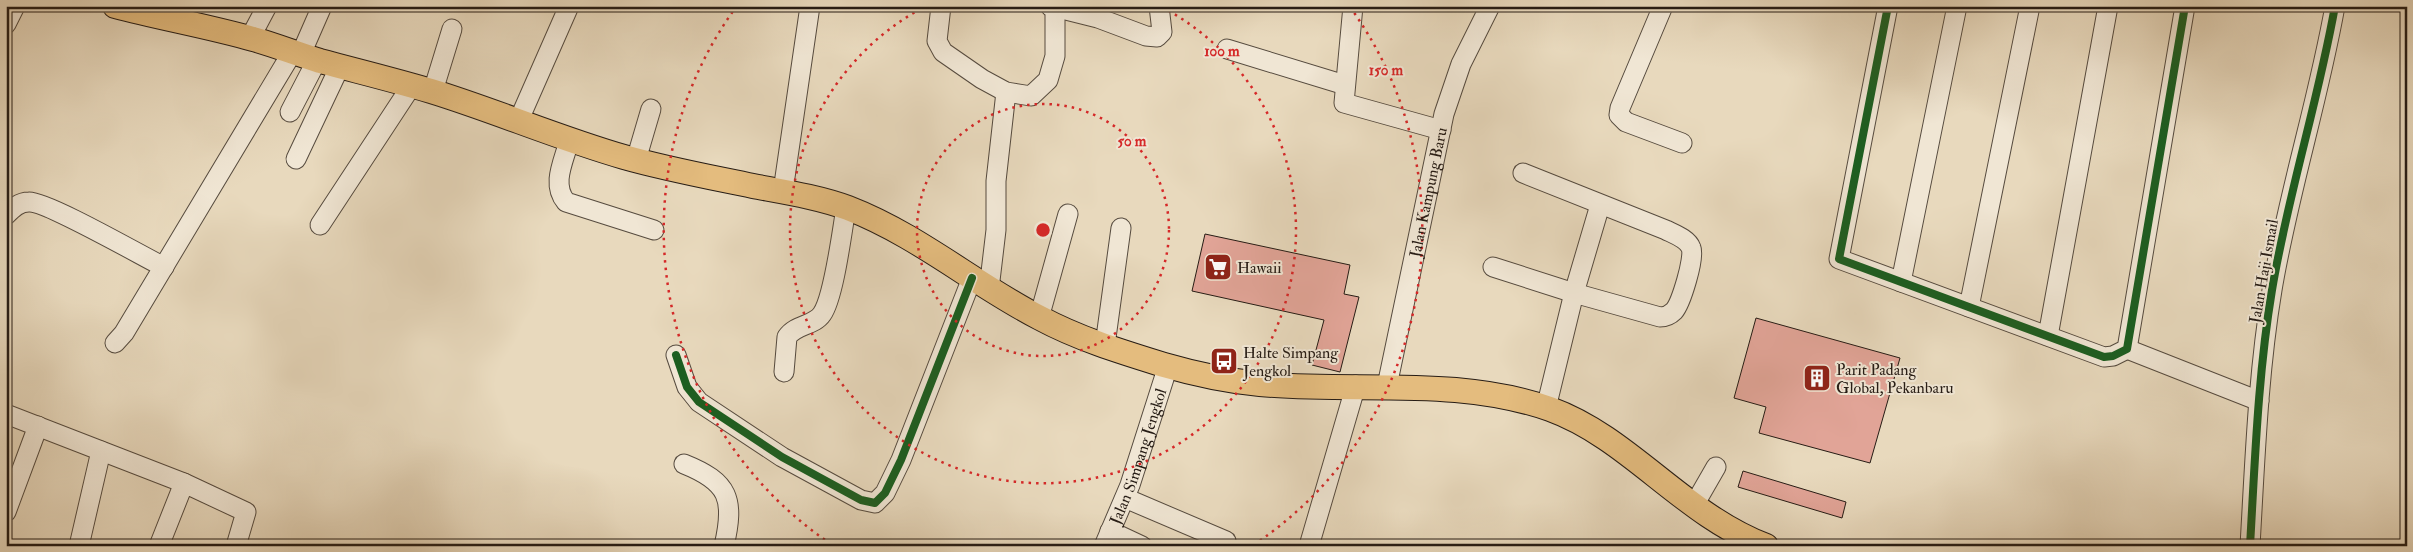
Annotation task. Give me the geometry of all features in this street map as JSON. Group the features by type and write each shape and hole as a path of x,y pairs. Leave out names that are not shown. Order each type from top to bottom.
{"main road":[{"path":"115,6 186,15 304,55 422,88 569,141 636,160 846,208 903,235 1039,318 1105,346 1168,366 1214,378 1259,384 1387,386 1479,394 1546,408 1568,417 1601,435 1693,507 1739,535 1766,546"}],"street":[{"path":"6,24 15,6"},
{"path":"250,38 267,6"},
{"path":"290,112 304,55 322,6"},
{"path":"518,122 569,6"},
{"path":"782,192 810,6"},
{"path":"941,6 937,41 942,52 982,79 1006,92 1031,96 1048,80 1055,56 1054,7 1098,18 1146,36 1157,37 1162,32 1159,6"},
{"name":"Jalan Kampung Baru","path":"1387,386 1441,130 1461,64 1490,6"},
{"path":"1663,6 1620,108 1619,115 1626,122 1682,143"},
{"path":"1888,6 1839,259 2104,357 2114,356 2127,349 2259,401"},
{"path":"1902,282 1956,6"},
{"path":"1969,307 2030,6"},
{"path":"2048,336 2108,6"},
{"path":"2127,349 2185,6"},
{"name":"Jalan Haji Ismail","path":"2250,546 2264,342 2280,242 2335,6"},
{"path":"1350,7 1344,103 1441,130"},
{"path":"320,225 422,88 452,29"},
{"path":"1227,49 1345,85"},
{"path":"115,343 124,333 164,267 304,55"},
{"path":"296,159 340,66"},
{"path":"676,354 689,391 706,408 782,457 861,500 875,502 885,493 981,284 996,230 996,181 1006,92"},
{"path":"636,160 651,109"},
{"path":"569,141 558,178 560,191 566,202 654,230"},
{"path":"1493,267 1574,294 1665,317 1678,304 1692,251 1686,241 1666,230 1523,173"},
{"path":"6,215 16,206 31,201 57,212 164,267"},
{"path":"1546,408 1574,294 1600,205"},
{"path":"784,372 787,336 793,330 823,314 830,290 846,208"},
{"path":"1039,318 1068,214"},
{"path":"1105,346 1121,228"},
{"name":"Jalan Simpang Jengkol","path":"1107,538 1125,498 1168,366"},
{"path":"1309,546 1356,386"},
{"path":"6,414 184,483 246,512 236,546"},
{"path":"6,512 38,426"},
{"path":"79,546 101,452"},
{"path":"684,464 709,476 727,495 730,514 724,546"},
{"path":"1693,507 1716,467"},
{"path":"159,546 184,483"},
{"path":"1125,498 1226,541"},
{"path":"1107,538 1142,546"}],"building":[{"path":"1205,234 1350,265 1344,294 1359,297 1340,372 1312,365 1324,320 1192,291"},
{"name":"Parit Padang Global, Pekanbaru","path":"1756,318 1900,358 1870,463 1759,433 1766,407 1734,398"},
{"path":"1743,471 1846,502 1842,518 1738,487"}],"cycle path":[{"path":"1888,6 1839,259 2104,357 2113,356 2127,349 2185,6"},
{"path":"2250,546 2260,385 2272,290 2286,219 2335,6"},
{"path":"676,355 687,387 699,402 782,457 861,500 875,503 885,493 901,460 972,278"}],"place":[{"name":"Hawaii","path":"1218,267"},
{"name":"Halte Simpang Jengkol","path":"1224,361"},
{"name":"Parit Padang Global, Pekanbaru","path":"1817,378"}]}
